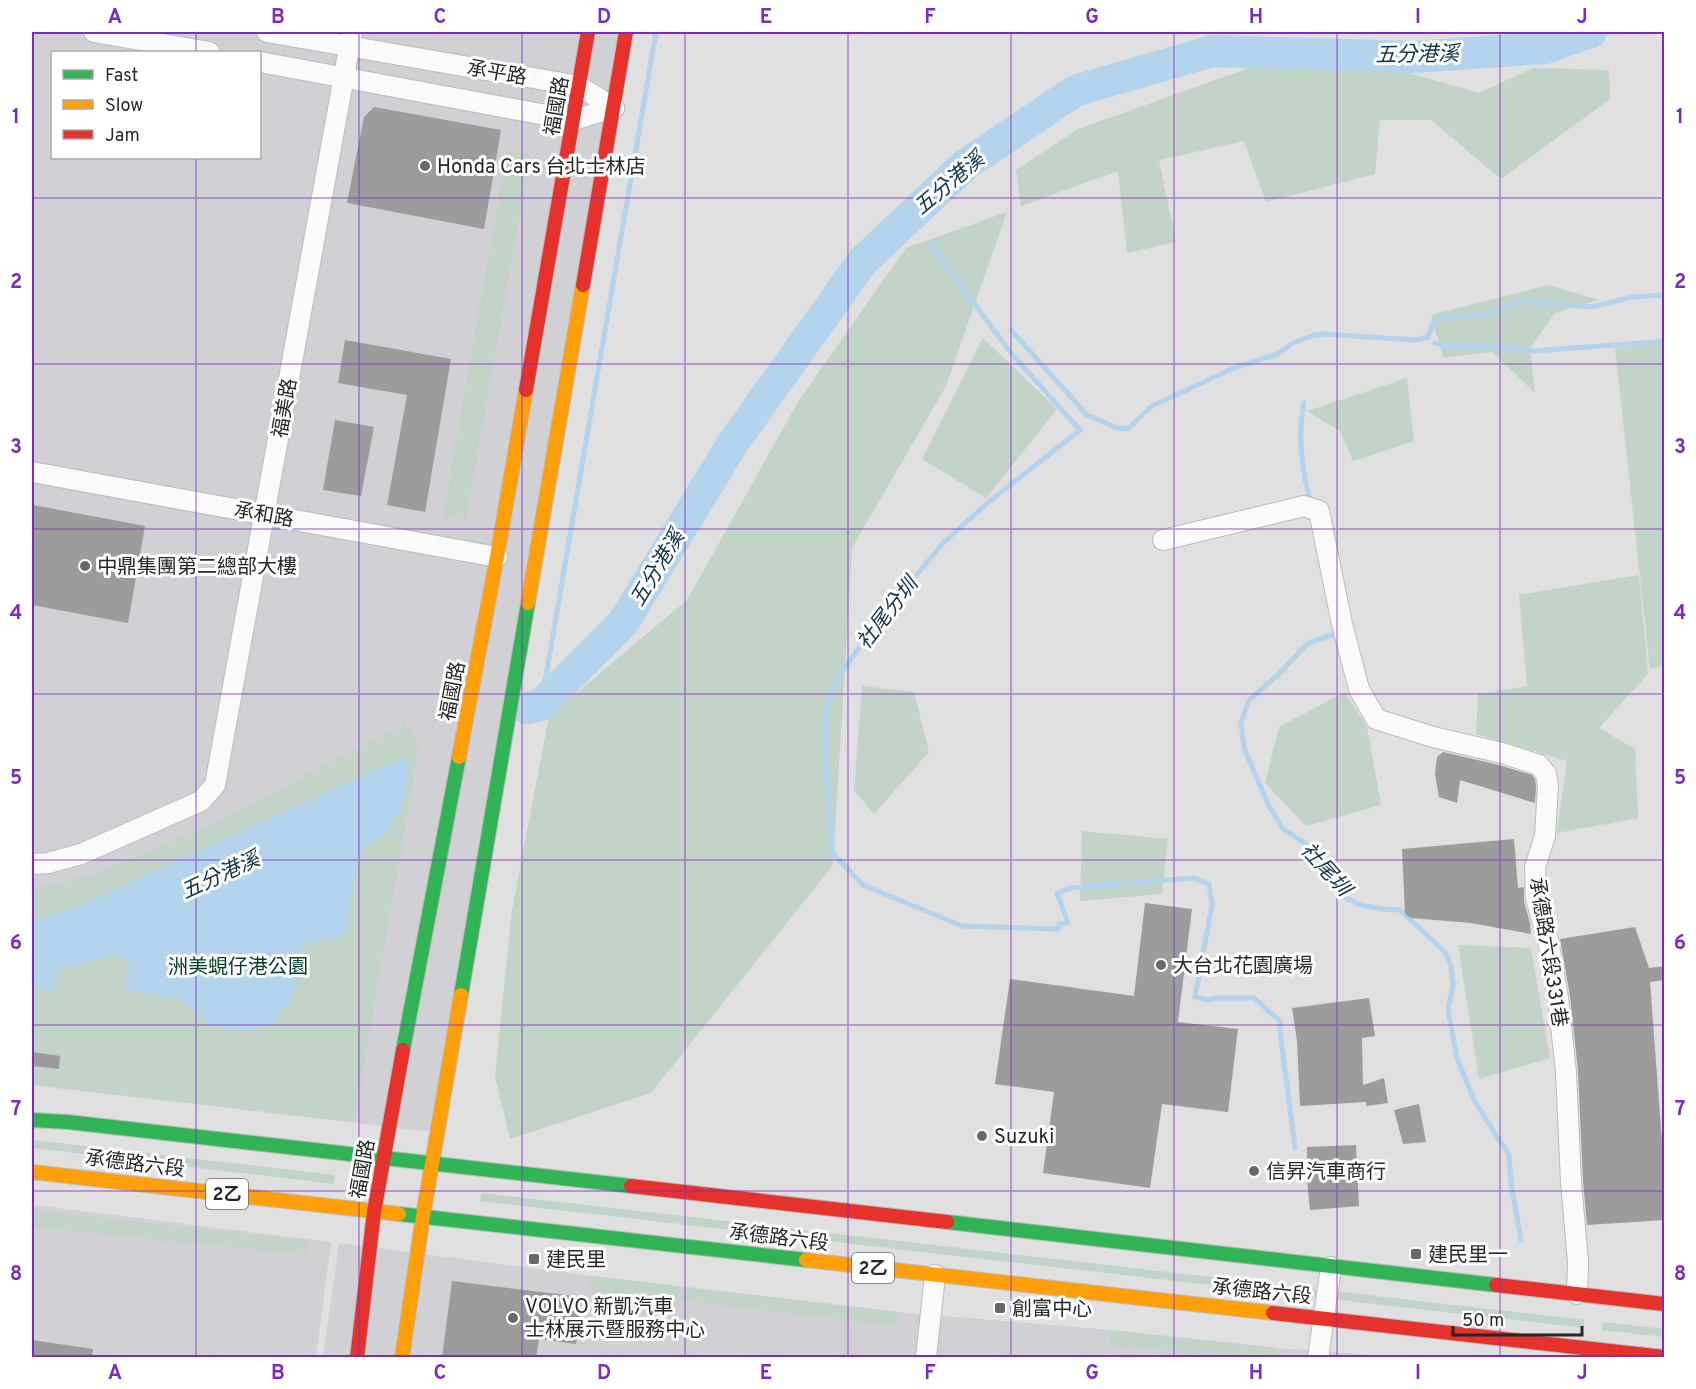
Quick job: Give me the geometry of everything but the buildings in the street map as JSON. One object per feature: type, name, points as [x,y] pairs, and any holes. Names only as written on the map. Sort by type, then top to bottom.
[{"type":"main road","name":"福國路","points":[[357,1358],[374,1212],[383,1158],[497,557],[588,32]]},
{"type":"main road","points":[[402,1358],[423,1216],[626,32]]},
{"type":"main road","name":"承德路六段","points":[[32,1120],[68,1122],[1665,1305]]},
{"type":"main road","name":"承德路六段","points":[[32,1172],[1665,1357]]},
{"type":"street","points":[[94,32],[203,51]]},
{"type":"street","name":"承平路","points":[[267,32],[350,39],[579,86],[614,108]]},
{"type":"street","name":"福美路","points":[[32,864],[48,863],[81,854],[201,801],[215,785],[350,39]]},
{"type":"street","name":"承平路","points":[[261,62],[573,120],[614,108]]},
{"type":"street","name":"承和路","points":[[32,472],[497,557]]},
{"type":"street","name":"承德路六段331巷","points":[[1162,540],[1305,506],[1320,511],[1341,624],[1359,689],[1376,719],[1432,737],[1502,753],[1539,765],[1546,774],[1548,786],[1545,836],[1535,867],[1536,899],[1548,940],[1565,1062],[1578,1263],[1577,1294]]},
{"type":"street","points":[[1318,1358],[1331,1267]]},
{"type":"street","points":[[926,1358],[935,1275]]},
{"type":"shaded area","points":[[32,32],[629,32],[442,1133],[32,1085]]},
{"type":"shaded area","points":[[32,1205],[331,1242],[316,1357],[32,1358]]},
{"type":"shaded area","points":[[339,1243],[898,1312],[1389,1357],[323,1358]]},
{"type":"green space","points":[[1377,64],[1479,93],[1533,68],[1609,70],[1610,99],[1501,179],[1431,120],[1380,120],[1375,174],[1266,202],[1244,141],[1159,160],[1176,242],[1127,253],[1118,171],[1021,206],[1016,170],[1078,129],[1252,67]]},
{"type":"green space","points":[[507,151],[530,155],[466,520],[443,516]]},
{"type":"green space","points":[[1007,212],[946,386],[852,548],[833,865],[651,1093],[510,1139],[495,1076],[512,910],[549,716],[687,600],[798,402],[906,248]]},
{"type":"green space","points":[[1549,285],[1598,300],[1555,313],[1530,348],[1535,393],[1493,352],[1443,358],[1431,315]]},
{"type":"green space","points":[[983,338],[1057,409],[986,498],[922,459]]},
{"type":"green space","points":[[1664,343],[1664,665],[1650,669],[1615,348]]},
{"type":"green space","points":[[1407,378],[1414,441],[1353,461],[1340,431],[1307,411]]},
{"type":"green space","points":[[1639,575],[1648,674],[1599,728],[1635,749],[1638,818],[1557,833],[1567,761],[1476,734],[1478,694],[1527,686],[1519,595]]},
{"type":"green space","points":[[862,686],[914,692],[929,752],[874,814],[854,790]]},
{"type":"green space","points":[[1345,692],[1367,727],[1381,805],[1306,826],[1265,783],[1279,727]]},
{"type":"green space","name":"洲美蜆仔港公園","points":[[405,725],[419,745],[354,1122],[32,1085],[32,887],[59,884],[85,877],[171,842]]},
{"type":"green space","points":[[1082,831],[1168,839],[1162,894],[1080,901]]},
{"type":"green space","points":[[1458,945],[1531,948],[1550,1058],[1479,1079]]},
{"type":"green space","points":[[32,1140],[335,1175],[334,1184],[32,1148]]},
{"type":"green space","points":[[481,1193],[1584,1320],[1584,1328],[480,1201]]},
{"type":"green space","points":[[32,1210],[308,1241],[307,1255],[32,1227]]},
{"type":"green space","points":[[592,1276],[898,1312],[896,1326],[591,1290]]},
{"type":"green space","points":[[1603,1322],[1664,1329],[1664,1337],[1602,1330]]},
{"type":"green space","points":[[1111,1330],[1277,1348],[1276,1357],[1220,1357],[1110,1345]]},
{"type":"water","points":[[400,759],[409,761],[404,798],[388,832],[363,851],[353,881],[347,934],[302,944],[300,971],[290,1000],[273,1024],[247,1032],[212,1026],[182,1001],[124,990],[130,965],[118,954],[58,970],[53,990],[41,991],[32,980],[32,922],[72,909]]},
{"type":"waterway","points":[[541,705],[656,32]]},
{"type":"waterway","name":"五分港溪","points":[[527,708],[541,705],[623,623],[733,443],[863,261],[965,165],[1075,91],[1212,51],[1413,57],[1546,48],[1591,32]]},
{"type":"waterway","name":"社尾分圳","points":[[930,244],[1011,353],[1080,430],[990,501],[944,542],[872,629],[836,681],[825,716],[825,757],[833,854],[863,885],[962,926],[1058,929],[1059,924],[1068,923],[1057,893],[1071,888],[1194,878],[1209,884],[1212,905],[1195,997],[1208,1000],[1254,998],[1280,1021],[1295,1148]]},
{"type":"waterway","points":[[1011,330],[1087,415],[1117,428],[1128,429],[1152,406],[1234,368],[1278,354],[1293,343],[1314,335],[1416,340],[1428,337],[1433,323],[1446,317],[1483,315],[1523,301],[1592,307],[1633,297],[1664,295]]},
{"type":"waterway","points":[[1435,343],[1454,347],[1499,346],[1533,351],[1664,341]]},
{"type":"waterway","name":"社尾圳","points":[[1304,403],[1301,428],[1302,454],[1311,504]]},
{"type":"waterway","name":"社尾圳","points":[[1336,630],[1336,634],[1305,646],[1280,673],[1249,700],[1241,723],[1244,748],[1269,806],[1283,829],[1317,854],[1344,897],[1361,905],[1400,910],[1444,951],[1451,965],[1453,985],[1448,1009],[1457,1058],[1474,1100],[1509,1155],[1511,1183],[1521,1240]]},
{"type":"traffic: fast","points":[[461,995],[528,603]]},
{"type":"traffic: fast","points":[[403,1050],[459,757]]},
{"type":"traffic: fast","points":[[32,1120],[68,1122],[631,1186]]},
{"type":"traffic: fast","points":[[399,1214],[806,1260]]},
{"type":"traffic: fast","points":[[947,1222],[1496,1285]]},
{"type":"traffic: slow","points":[[528,603],[583,285]]},
{"type":"traffic: slow","points":[[459,757],[526,390]]},
{"type":"traffic: slow","points":[[402,1358],[423,1216],[461,995]]},
{"type":"traffic: slow","points":[[32,1172],[399,1214]]},
{"type":"traffic: slow","points":[[806,1260],[1273,1313]]},
{"type":"traffic: jam","points":[[526,390],[588,32]]},
{"type":"traffic: jam","points":[[583,285],[626,32]]},
{"type":"traffic: jam","points":[[357,1358],[374,1212],[403,1050]]},
{"type":"traffic: jam","points":[[631,1186],[947,1222]]},
{"type":"traffic: jam","points":[[1496,1285],[1664,1304]]},
{"type":"traffic: jam","points":[[1273,1313],[1664,1357]]},
{"type":"place","name":"Honda Cars 台北士林店","points":[[425,166]]},
{"type":"place","name":"中鼎集團第二總部大樓","points":[[85,566]]},
{"type":"place","name":"大台北花園廣場","points":[[1161,965]]},
{"type":"place","name":"Suzuki","points":[[982,1136]]},
{"type":"place","name":"信昇汽車商行","points":[[1254,1171]]},
{"type":"place","name":"建民里一","points":[[1416,1254]]},
{"type":"place","name":"建民里","points":[[534,1259]]},
{"type":"place","name":"創富中心","points":[[1000,1308]]},
{"type":"place","name":"VOLVO 新凱汽車 士林展示暨服務中心","points":[[513,1318]]}]
